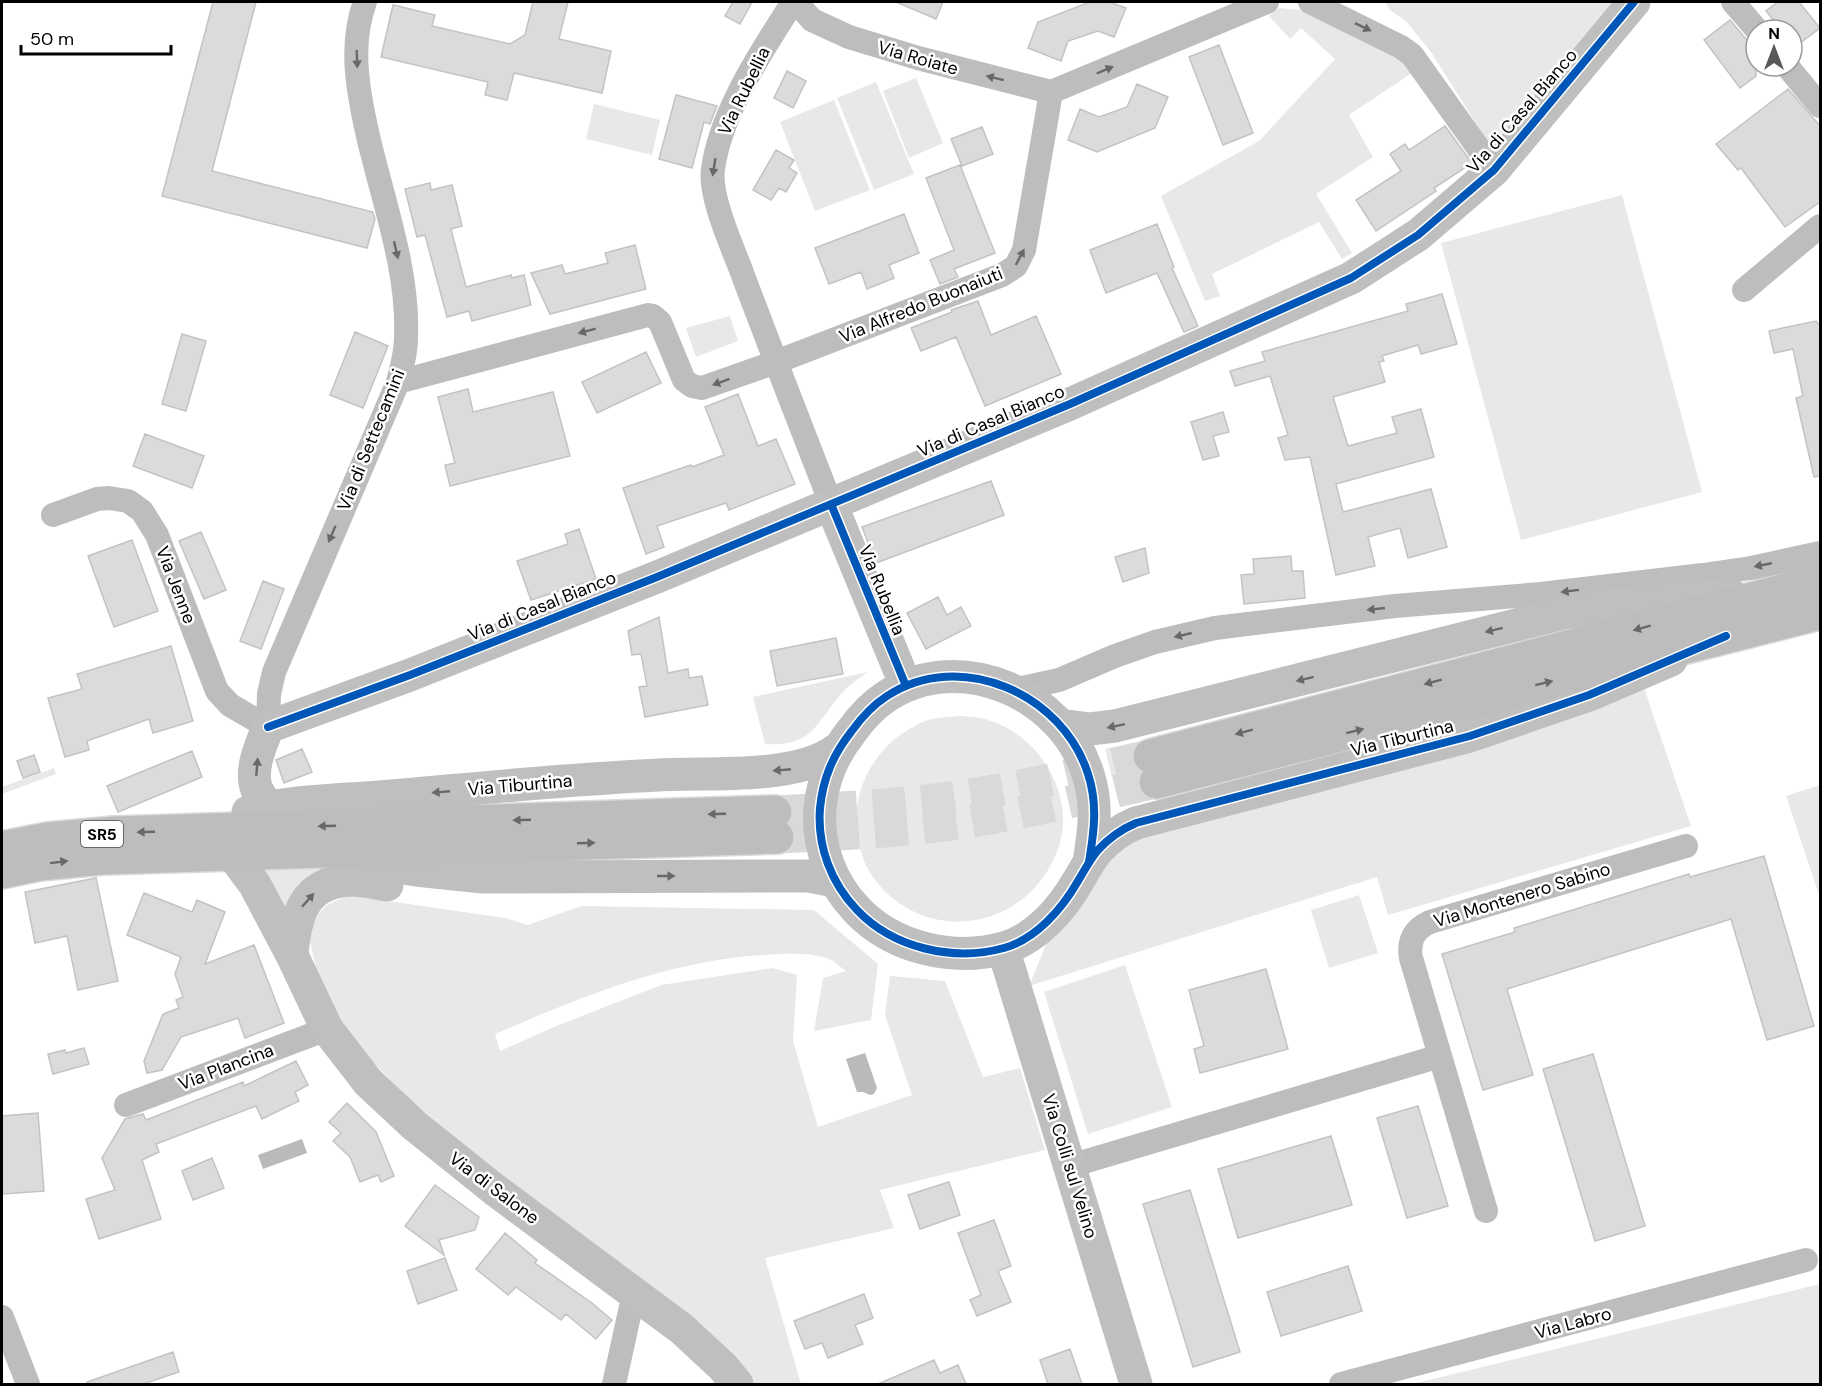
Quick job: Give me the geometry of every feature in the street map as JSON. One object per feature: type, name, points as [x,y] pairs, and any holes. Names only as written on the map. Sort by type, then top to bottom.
[{"type":"main road","name":"Via Tiburtina","points":[[1821,581],[1153,769],[1821,613]]},
{"type":"main road","name":"Via Tiburtina","points":[[2,848],[80,835],[204,829],[776,824],[317,851],[90,859],[40,864],[2,872]]},
{"type":"street","name":"Via di Settecamini","points":[[268,727],[268,694],[273,672],[398,382],[406,339],[404,297],[397,255],[362,107],[357,75],[357,34],[365,2]]},
{"type":"street","name":"Via Roiate","points":[[795,2],[816,23],[857,40],[927,61],[1051,92]]},
{"type":"street","name":"Via Rubellia","points":[[795,2],[758,59],[733,105],[713,167],[715,196],[748,289],[831,504],[906,686]]},
{"type":"street","points":[[1051,92],[1267,2]]},
{"type":"street","points":[[1310,2],[1401,47],[1412,55],[1494,170]]},
{"type":"street","name":"Via di Casal Bianco","points":[[268,727],[421,671],[657,577],[1070,404],[1325,291],[1376,263],[1411,240],[1494,170],[1634,2]]},
{"type":"street","points":[[1733,2],[1747,18]]},
{"type":"street","points":[[1797,78],[1821,106]]},
{"type":"street","name":"Via Alfredo Buonaiuti","points":[[398,382],[644,316],[653,316],[660,322],[682,376],[692,386],[708,387],[1002,275],[1016,266],[1024,250],[1051,92]]},
{"type":"street","points":[[1744,290],[1821,226]]},
{"type":"street","name":"Via Jenne","points":[[54,515],[97,499],[109,498],[128,501],[142,511],[157,535],[217,691],[230,705],[268,727]]},
{"type":"street","points":[[1012,690],[1059,680],[1155,642],[1215,628],[1395,606],[1541,594],[1703,575],[1751,568],[1821,553]]},
{"type":"street","points":[[1060,724],[1090,729],[1115,726],[1564,614],[1629,603],[1714,597],[1821,577]]},
{"type":"street","name":"Via Tiburtina","points":[[836,750],[826,774],[822,793],[821,839],[835,881],[847,900],[864,918],[902,942],[927,949],[967,953],[1003,948],[1026,937],[1052,918],[1072,891],[1089,862],[1108,840],[1136,823],[1481,733],[1608,687],[1726,636]]},
{"type":"street","name":"Via Tiburtina","points":[[204,829],[245,812],[268,807],[578,780],[784,770],[814,764],[836,750],[875,705],[887,696],[923,680],[954,677],[987,681],[1012,690],[1034,701],[1060,724],[1080,754],[1091,783],[1095,818],[1089,862]]},
{"type":"street","points":[[268,727],[255,771],[258,790],[268,807]]},
{"type":"street","name":"Via Montenero Sabino","points":[[1486,1211],[1410,951],[1412,937],[1422,926],[1686,846]]},
{"type":"street","name":"Via Tiburtina","points":[[317,851],[366,862],[468,876],[809,876],[835,881]]},
{"type":"street","name":"Via di Salone","points":[[232,854],[255,885],[327,1029],[368,1082],[414,1125],[495,1190],[682,1329],[723,1367],[737,1384]]},
{"type":"street","points":[[292,955],[294,928],[301,908],[315,892],[335,882],[359,880],[439,892],[508,897],[542,892],[586,876]]},
{"type":"street","name":"Via Colli sul Velino","points":[[1003,948],[1136,1384]]},
{"type":"street","name":"Via Plancina","points":[[126,1105],[327,1029]]},
{"type":"street","points":[[1070,1166],[1440,1056]]},
{"type":"street","name":"Via Labro","points":[[1341,1384],[1806,1260]]},
{"type":"street","points":[[614,1384],[634,1293]]},
{"type":"street","points":[[2,1317],[28,1384]]},
{"type":"shaded area","points":[[1385,2],[1614,2],[1497,142],[1487,141],[1431,52],[1406,21],[1391,11]]},
{"type":"shaded area","points":[[1279,8],[1301,10],[1386,48],[1415,71],[1349,115],[1373,157],[1316,194],[1352,253],[1342,259],[1319,222],[1212,274],[1220,296],[1205,301],[1161,196],[1259,141],[1335,59],[1301,28],[1290,39],[1269,16]]},
{"type":"shaded area","points":[[916,78],[943,143],[909,158],[883,91]]},
{"type":"shaded area","points":[[876,82],[914,174],[874,190],[837,98]]},
{"type":"shaded area","points":[[834,100],[870,190],[815,211],[780,122]]},
{"type":"shaded area","points":[[594,104],[660,120],[652,155],[586,139]]},
{"type":"shaded area","points":[[1622,195],[1702,492],[1521,540],[1441,243]]},
{"type":"shaded area","points":[[730,316],[738,341],[696,357],[686,328]]},
{"type":"shaded area","points":[[868,672],[845,690],[818,724],[803,737],[793,742],[765,744],[753,697]]},
{"type":"shaded area","points":[[1644,688],[1691,826],[1388,915],[1377,877],[1029,986],[1048,940],[1092,890],[1103,867],[1119,846],[1150,828]]},
{"type":"shaded area","points":[[961,716],[985,719],[1007,728],[1024,739],[1038,754],[1050,771],[1058,789],[1063,829],[1058,849],[1049,869],[1020,901],[1002,912],[983,919],[962,922],[941,920],[919,914],[901,905],[885,892],[872,876],[863,858],[857,837],[856,816],[859,796],[866,777],[876,759],[890,744],[906,731],[925,721]]},
{"type":"shaded area","points":[[1132,743],[1146,795],[1118,802],[1105,749]]},
{"type":"shaded area","points":[[54,768],[56,774],[2,794],[2,787]]},
{"type":"shaded area","points":[[1820,785],[1820,898],[1786,796]]},
{"type":"shaded area","points":[[255,865],[343,869],[282,920]]},
{"type":"shaded area","points":[[1359,895],[1378,953],[1329,968],[1311,910]]},
{"type":"shaded area","points":[[345,896],[505,918],[528,925],[581,906],[814,910],[878,964],[871,1020],[814,1031],[823,978],[846,971],[829,959],[819,956],[762,955],[693,965],[592,994],[495,1034],[500,1051],[661,985],[772,968],[797,975],[793,1041],[818,1127],[912,1095],[885,1015],[890,976],[945,981],[983,1077],[1020,1068],[1045,1150],[880,1190],[894,1228],[765,1258],[801,1384],[752,1384],[407,1097],[370,1059],[338,1020],[320,983],[308,934],[319,913],[326,906]]},
{"type":"shaded area","points":[[1125,965],[1172,1107],[1088,1134],[1044,992]]},
{"type":"shaded area","points":[[865,1053],[877,1088],[874,1094],[870,1095],[857,1092],[846,1059]]},
{"type":"shaded area","points":[[302,1139],[307,1153],[263,1169],[258,1155]]},
{"type":"shaded area","points":[[1820,1284],[1820,1384],[1413,1384]]},
{"type":"building","points":[[213,2],[256,2],[212,171],[373,212],[375,219],[367,248],[162,196]]},
{"type":"building","points":[[533,2],[568,2],[559,39],[611,51],[602,93],[514,73],[507,100],[485,95],[488,82],[381,57],[393,5],[435,15],[432,26],[510,44],[525,35]]},
{"type":"building","points":[[733,2],[752,2],[740,24],[725,16]]},
{"type":"building","points":[[896,2],[943,2],[936,19]]},
{"type":"building","points":[[1090,2],[1109,2],[1126,8],[1114,37],[1098,31],[1068,41],[1061,61],[1028,48],[1038,22]]},
{"type":"building","points":[[1778,2],[1799,2],[1820,28],[1804,40],[1804,18],[1772,18],[1766,11]]},
{"type":"building","points":[[1730,20],[1744,37],[1744,78],[1753,78],[1740,88],[1704,40]]},
{"type":"building","points":[[1219,45],[1253,133],[1223,145],[1189,57]]},
{"type":"building","points":[[787,71],[806,81],[793,108],[774,98]]},
{"type":"building","points":[[1137,84],[1168,97],[1155,128],[1097,152],[1068,140],[1080,109],[1099,117],[1127,107]]},
{"type":"building","points":[[1788,89],[1821,127],[1821,201],[1785,227],[1741,168],[1738,170],[1716,144]]},
{"type":"building","points":[[676,95],[717,106],[710,124],[704,122],[692,168],[659,159]]},
{"type":"building","points":[[1445,126],[1472,163],[1434,188],[1436,191],[1376,231],[1356,200],[1401,171],[1390,154],[1405,144],[1409,150]]},
{"type":"building","points":[[982,127],[993,154],[962,166],[951,139]]},
{"type":"building","points":[[776,150],[794,160],[789,168],[797,173],[786,192],[779,188],[771,200],[753,190]]},
{"type":"building","points":[[960,165],[995,253],[954,269],[958,277],[940,284],[930,260],[954,250],[926,178]]},
{"type":"building","points":[[430,183],[431,190],[452,185],[462,226],[451,229],[466,287],[511,275],[512,278],[524,275],[531,305],[472,321],[469,311],[447,317],[425,235],[417,237],[405,189]]},
{"type":"building","points":[[904,214],[919,253],[889,265],[894,278],[867,289],[861,272],[829,284],[815,248]]},
{"type":"building","points":[[1157,224],[1174,267],[1172,268],[1198,326],[1184,332],[1157,273],[1106,293],[1090,250]]},
{"type":"building","points":[[635,245],[646,289],[550,314],[531,273],[562,265],[565,274],[608,263],[605,253]]},
{"type":"building","points":[[1442,294],[1457,344],[1421,354],[1418,345],[1382,356],[1384,361],[1379,362],[1385,382],[1333,397],[1348,446],[1397,433],[1392,417],[1421,409],[1434,457],[1336,484],[1343,512],[1431,489],[1447,547],[1408,558],[1400,528],[1368,537],[1375,566],[1336,575],[1310,457],[1285,460],[1278,438],[1288,435],[1270,376],[1235,386],[1230,371],[1265,361],[1262,352],[1408,311],[1406,304]]},
{"type":"building","points":[[978,301],[991,335],[1036,316],[1061,374],[985,406],[956,337],[921,351],[911,328]]},
{"type":"building","points":[[1816,321],[1821,327],[1821,476],[1814,477],[1796,398],[1803,396],[1793,349],[1774,353],[1769,331]]},
{"type":"building","points":[[355,332],[388,346],[363,408],[330,395]]},
{"type":"building","points":[[182,334],[206,341],[186,411],[162,404]]},
{"type":"building","points":[[646,352],[661,383],[597,413],[582,382]]},
{"type":"building","points":[[468,389],[473,412],[553,392],[570,456],[450,486],[445,465],[455,463],[438,397]]},
{"type":"building","points":[[738,394],[758,446],[776,439],[795,484],[729,510],[726,503],[657,526],[664,547],[646,554],[623,488],[724,455],[705,407]]},
{"type":"building","points":[[1223,412],[1229,432],[1213,436],[1219,456],[1203,460],[1191,422]]},
{"type":"building","points":[[145,434],[204,456],[192,488],[133,466]]},
{"type":"building","points":[[991,481],[1004,515],[876,563],[862,527]]},
{"type":"building","points":[[579,529],[596,579],[531,600],[517,561],[568,544],[565,534]]},
{"type":"building","points":[[201,532],[226,590],[204,599],[179,541]]},
{"type":"building","points":[[132,540],[158,611],[114,627],[88,556]]},
{"type":"building","points":[[1145,548],[1149,573],[1123,582],[1115,557]]},
{"type":"building","points":[[1291,556],[1292,571],[1303,571],[1305,598],[1244,604],[1241,575],[1254,574],[1253,559]]},
{"type":"building","points":[[263,581],[284,589],[261,649],[240,641]]},
{"type":"building","points":[[938,597],[947,615],[961,607],[971,626],[926,649],[907,613]]},
{"type":"building","points":[[659,617],[668,673],[688,669],[689,678],[702,676],[708,705],[645,717],[639,687],[647,686],[641,654],[632,655],[628,631]]},
{"type":"building","points":[[836,638],[843,674],[777,686],[770,651]]},
{"type":"building","points":[[171,646],[193,721],[153,733],[149,719],[87,741],[89,750],[65,757],[48,698],[82,689],[77,674]]},
{"type":"building","points":[[302,749],[312,772],[284,783],[276,760]]},
{"type":"building","points":[[192,751],[202,777],[118,812],[107,786]]},
{"type":"building","points":[[34,755],[40,772],[23,778],[17,761]]},
{"type":"building","points":[[1764,856],[1814,1026],[1767,1040],[1731,919],[1507,989],[1533,1075],[1483,1090],[1442,954],[1515,932],[1514,928],[1689,874],[1690,877]]},
{"type":"building","points":[[96,878],[118,981],[78,990],[67,936],[35,943],[25,892]]},
{"type":"building","points":[[144,893],[192,912],[197,900],[225,912],[205,964],[254,945],[284,1023],[245,1038],[238,1018],[181,1037],[162,1070],[147,1073],[144,1061],[163,1014],[179,1008],[176,1000],[183,997],[175,974],[181,957],[127,935]]},
{"type":"building","points":[[1266,969],[1288,1049],[1200,1073],[1194,1049],[1204,1046],[1189,990]]},
{"type":"building","points":[[84,1048],[89,1064],[53,1074],[48,1054],[65,1050],[66,1053]]},
{"type":"building","points":[[1593,1054],[1645,1226],[1595,1241],[1543,1069]]},
{"type":"building","points":[[296,1061],[308,1085],[295,1092],[299,1101],[262,1119],[256,1106],[156,1144],[159,1152],[142,1160],[161,1219],[99,1239],[86,1199],[115,1190],[102,1158],[125,1119],[143,1114],[146,1120],[243,1082],[244,1086]]},
{"type":"building","points":[[347,1103],[376,1132],[394,1176],[381,1182],[378,1175],[360,1182],[350,1157],[333,1141],[341,1133],[329,1122]]},
{"type":"building","points":[[1418,1106],[1448,1206],[1407,1218],[1377,1118]]},
{"type":"building","points":[[38,1113],[44,1191],[2,1194],[2,1116]]},
{"type":"building","points":[[1331,1136],[1352,1205],[1238,1238],[1218,1169]]},
{"type":"building","points":[[212,1158],[224,1188],[193,1200],[182,1171]]},
{"type":"building","points":[[949,1182],[960,1215],[920,1229],[908,1195]]},
{"type":"building","points":[[435,1185],[479,1217],[475,1230],[439,1240],[444,1255],[405,1226]]},
{"type":"building","points":[[1190,1190],[1240,1352],[1193,1367],[1143,1204]]},
{"type":"building","points":[[994,1220],[1011,1266],[998,1271],[1011,1302],[977,1316],[970,1300],[981,1295],[958,1233]]},
{"type":"building","points":[[505,1233],[537,1260],[535,1263],[612,1320],[596,1339],[566,1314],[561,1320],[516,1287],[508,1295],[476,1269]]},
{"type":"building","points":[[445,1258],[457,1290],[418,1304],[407,1271]]},
{"type":"building","points":[[1348,1266],[1362,1311],[1281,1336],[1267,1292]]},
{"type":"building","points":[[864,1294],[873,1318],[855,1325],[863,1344],[828,1358],[822,1343],[805,1349],[794,1321]]},
{"type":"building","points":[[1070,1349],[1082,1384],[1048,1384],[1040,1360]]},
{"type":"building","points":[[173,1352],[179,1372],[143,1384],[87,1384],[87,1382]]},
{"type":"building","points":[[934,1360],[940,1373],[958,1365],[966,1384],[878,1384]]},
{"type":"tunnel","points":[[775,812],[885,805],[994,791],[1150,756]]},
{"type":"tunnel","points":[[777,837],[891,831],[959,823],[1034,810],[1156,782]]},
{"type":"cycle path","points":[[268,727],[410,675],[657,577],[1070,404],[1351,278],[1418,235],[1494,170],[1634,2]]},
{"type":"cycle path","points":[[831,504],[906,686]]},
{"type":"cycle path","points":[[1089,862],[1094,829],[1093,796],[1088,774],[1075,746],[1056,721],[1033,702],[1006,687],[976,678],[946,677],[916,682],[887,696],[872,708],[855,727],[839,749],[826,777],[820,808],[824,850],[833,876],[857,910],[888,934],[906,942],[945,952],[985,952],[1016,944],[1047,922],[1072,892],[1098,850],[1116,834],[1136,823],[1470,736],[1589,695],[1726,636]]}]
